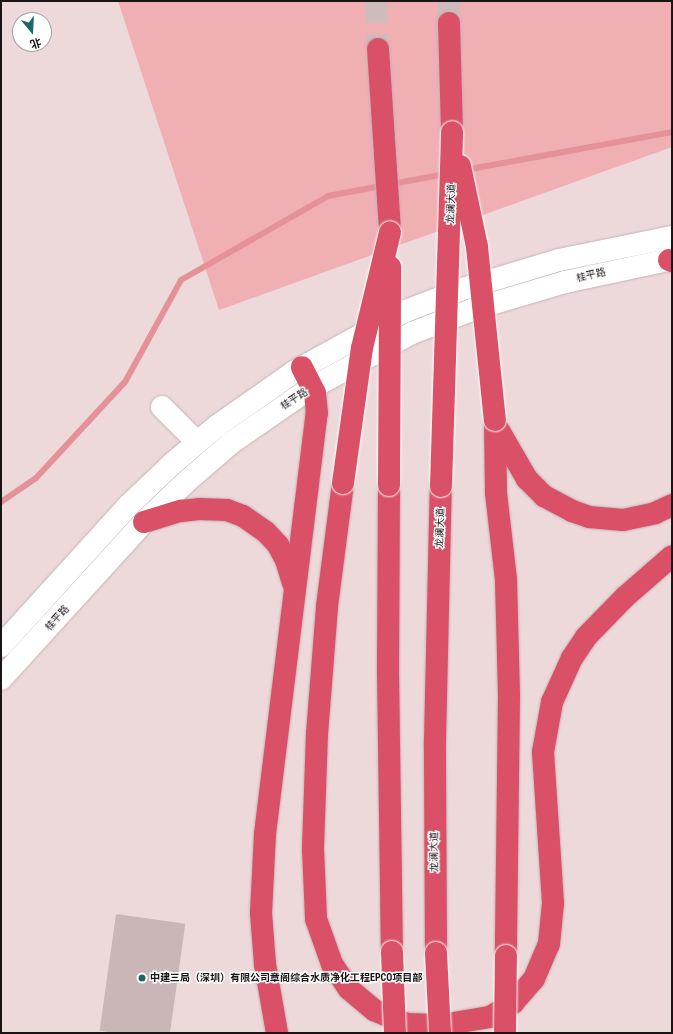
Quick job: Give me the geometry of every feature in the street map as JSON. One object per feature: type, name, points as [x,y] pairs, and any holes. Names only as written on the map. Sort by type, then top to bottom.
[{"type":"highway","name":"龙澜大道","points":[[440,1033],[436,953],[435,741],[452,132],[449,23]]},
{"type":"highway","points":[[378,49],[390,232],[388,678],[392,952],[395,1033]]},
{"type":"highway","points":[[452,132],[476,247],[495,420],[496,493],[506,580],[509,696],[505,1033]]},
{"type":"highway","points":[[390,232],[362,348],[327,607],[317,741],[314,850],[316,919],[332,964],[349,989],[374,1010],[407,1024],[448,1025],[490,1017],[513,1003],[534,979],[549,944],[553,903],[543,765],[546,728],[552,702],[572,658],[586,637],[620,602],[672,556]]},
{"type":"highway","points":[[277,1033],[268,986],[260,913],[262,871],[317,413],[312,387],[302,367]]},
{"type":"highway","points":[[495,420],[505,445],[522,473],[534,488],[556,504],[589,517],[623,520],[655,513],[672,505]]},
{"type":"highway","points":[[144,522],[181,511],[199,509],[222,509],[243,516],[266,532],[282,552],[295,593]]},
{"type":"street","points":[[1,646],[128,506],[197,442],[269,388],[302,367],[403,312],[466,288],[559,260],[672,237]]},
{"type":"street","name":"桂平路","points":[[1,679],[144,522],[231,443],[312,387],[412,333],[474,309],[558,283],[671,260]]},
{"type":"street","points":[[162,406],[197,442]]},
{"type":"shaded area","points":[[118,1],[672,1],[672,147],[219,310]]},
{"type":"building","name":"中建三局（深圳）有限公司章阁综合水质净化工程EPCO项目部","points":[[116,914],[185,924],[170,1033],[115,1033],[100,1031]]},
{"type":"waterway","points":[[465,170],[672,132]]},
{"type":"waterway","points":[[1,502],[36,478],[125,382],[181,280],[328,196],[446,174]]},
{"type":"tunnel","points":[[376,1],[378,49]]},
{"type":"tunnel","points":[[449,1],[449,23]]},
{"type":"place","name":"中建三局（深圳）有限公司章阁综合水质净化工程EPCO项目部","points":[[142,978]]}]
